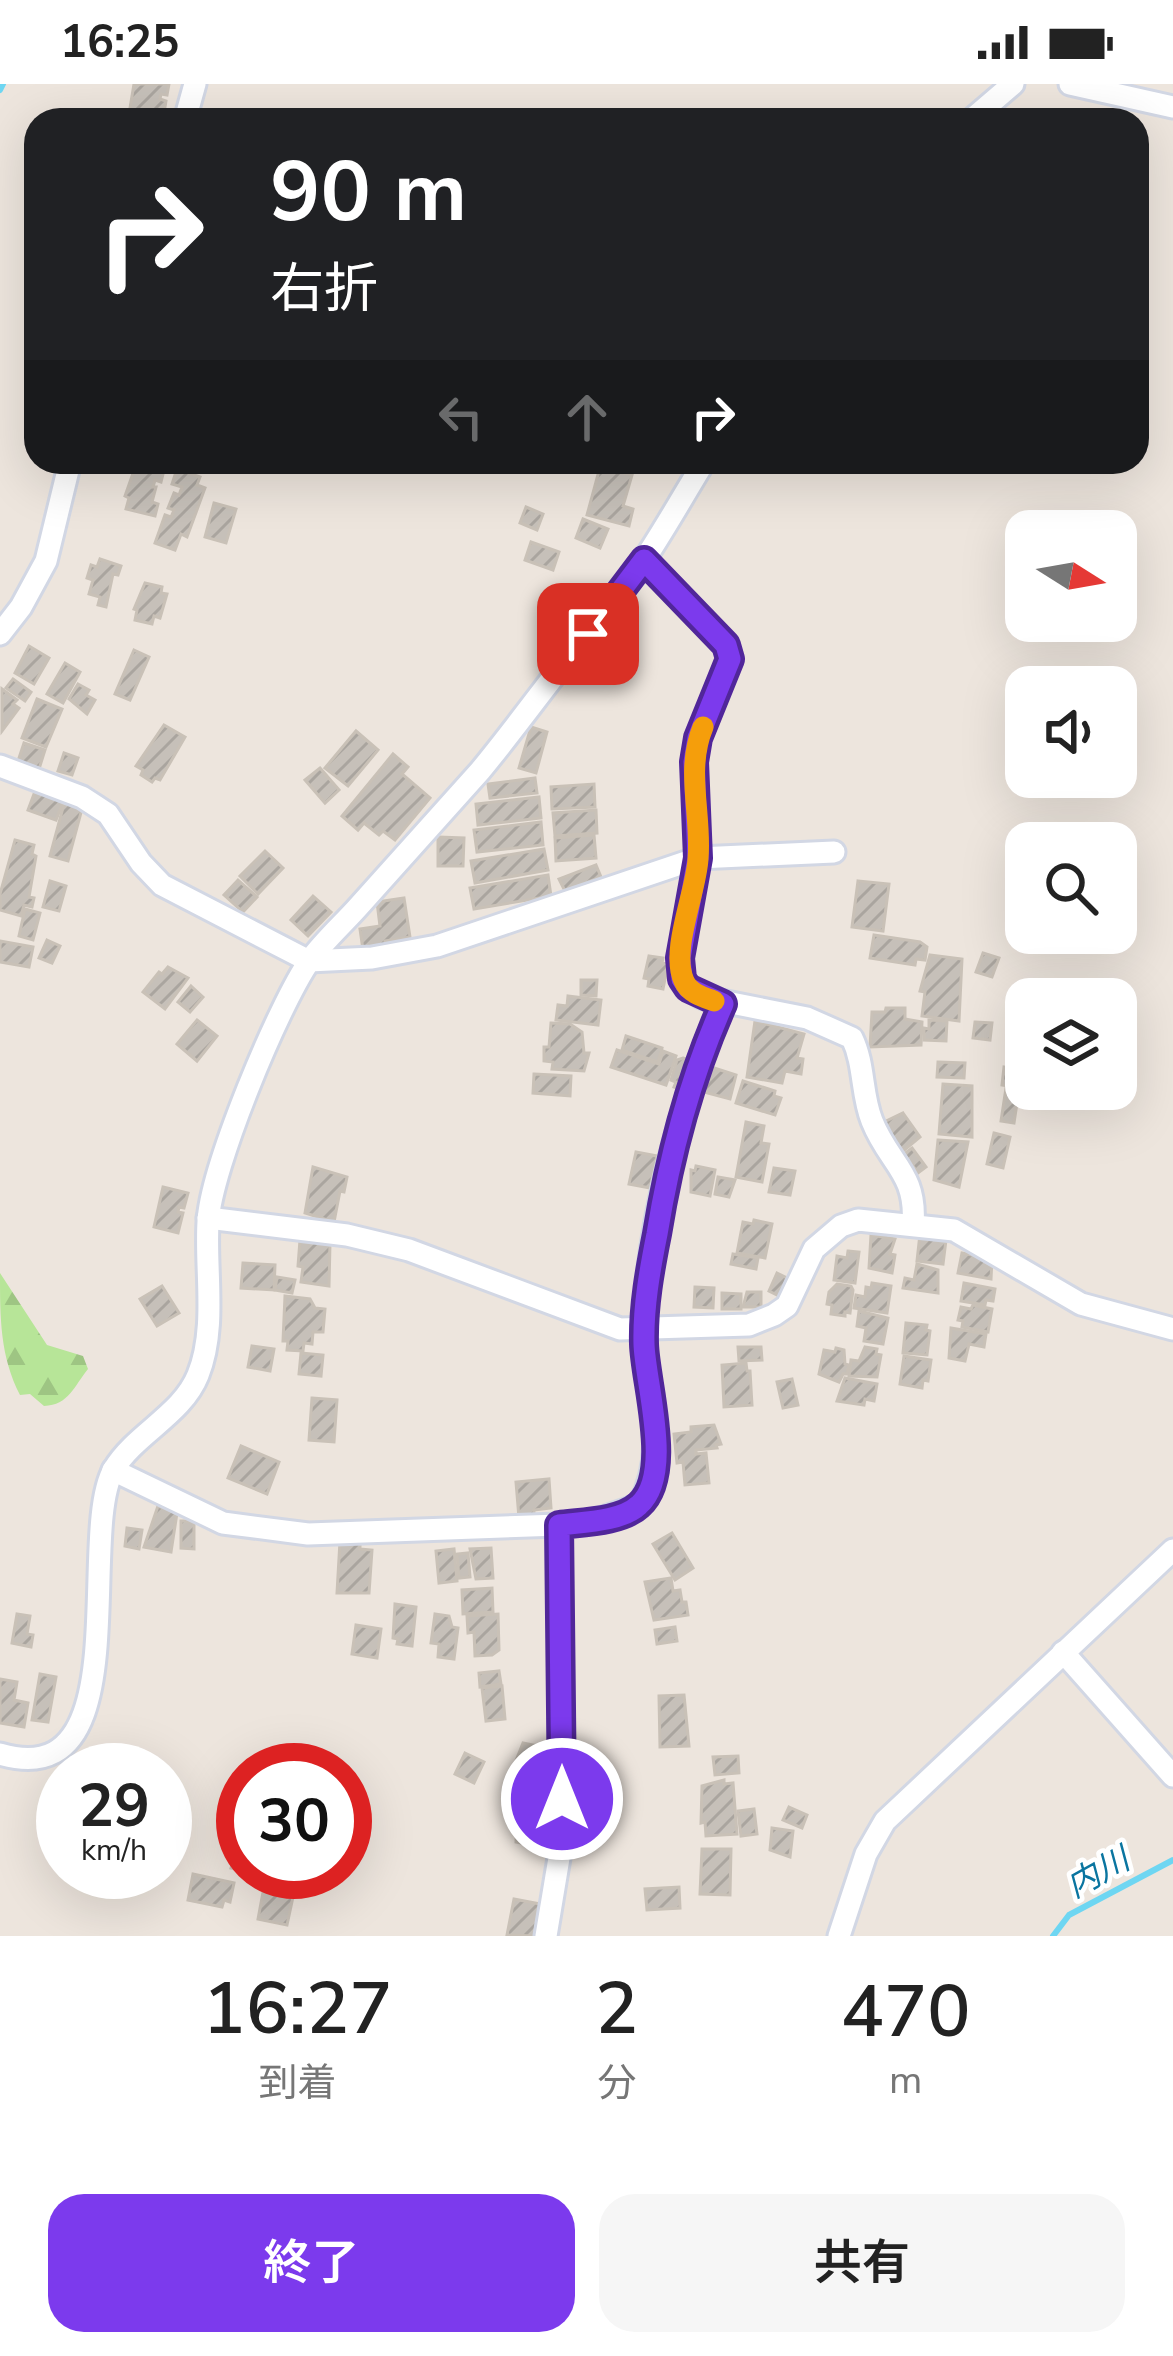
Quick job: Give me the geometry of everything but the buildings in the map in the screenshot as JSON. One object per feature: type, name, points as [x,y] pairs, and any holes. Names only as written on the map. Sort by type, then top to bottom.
[{"type":"street","points":[[985,108],[1012,84]]},
{"type":"street","points":[[1070,84],[1173,107]]},
{"type":"street","points":[[0,634],[46,561],[65,474]]},
{"type":"street","points":[[0,1754],[32,1760],[48,1757],[64,1746],[81,1719],[98,1641],[99,1526],[113,1470],[182,1402],[197,1379],[208,1315],[208,1218],[237,1121],[309,962],[482,768],[644,560],[697,474]]},
{"type":"street","points":[[644,560],[726,645],[730,659],[698,738],[694,762],[698,858],[680,958],[682,979],[701,997],[807,1018],[852,1038],[863,1068],[869,1115],[913,1188],[913,1224]]},
{"type":"street","points":[[0,766],[82,797],[108,814],[162,885],[309,962],[372,958],[437,946],[698,858],[834,853]]},
{"type":"street","points":[[113,1470],[223,1523],[308,1534],[559,1525],[623,1513],[640,1505],[656,1458],[644,1330],[671,1152],[705,1044],[723,1004]]},
{"type":"street","points":[[208,1218],[347,1235],[409,1250],[620,1329],[644,1330],[749,1325],[774,1316],[788,1306],[814,1249],[841,1226],[859,1220],[913,1224],[954,1230],[1082,1304],[1173,1329]]},
{"type":"street","points":[[545,1936],[561,1846],[559,1525]]},
{"type":"street","points":[[838,1936],[866,1854],[885,1820],[1173,1550]]},
{"type":"street","points":[[1063,1652],[1173,1776]]},
{"type":"green space","points":[[0,1273],[47,1345],[83,1356],[88,1369],[59,1402],[44,1406],[30,1394],[20,1395],[13,1380],[1,1321]]},
{"type":"waterway","points":[[0,90],[3,84]]},
{"type":"waterway","name":"内川","points":[[1053,1936],[1069,1915],[1173,1860]]},
{"type":"slow traffic","points":[[703,727],[694,762],[698,858],[680,958],[688,988],[714,1001]]},
{"type":"route","points":[[562,1799],[559,1525],[623,1513],[640,1505],[648,1489],[656,1458],[644,1351],[652,1261],[671,1152],[705,1044],[723,1004],[688,988],[680,958],[698,858],[694,762],[698,738],[730,659],[726,645],[644,560],[588,634]]}]
